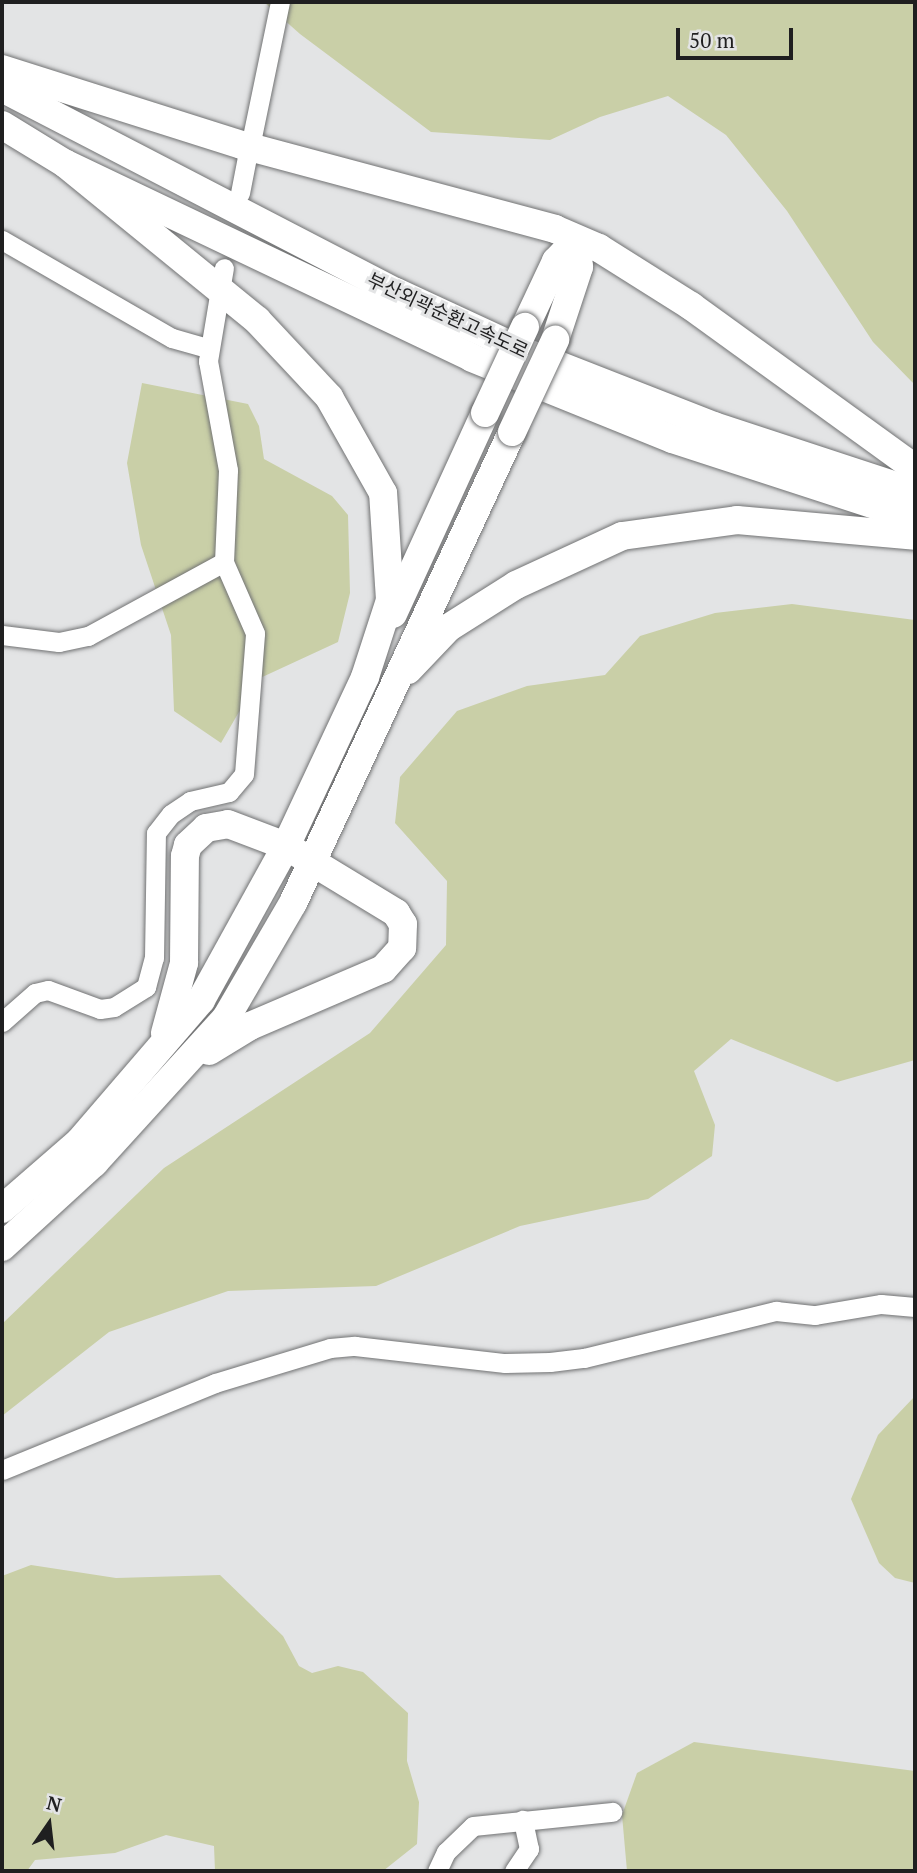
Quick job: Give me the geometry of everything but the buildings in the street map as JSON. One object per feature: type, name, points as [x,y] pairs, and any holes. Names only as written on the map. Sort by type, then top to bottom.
[{"type":"highway","points":[[2,69],[242,145],[555,229],[599,248],[691,306],[915,468]]},
{"type":"highway","name":"부산외곽순환고속도로","points":[[2,88],[396,292],[525,352],[714,426],[915,492]]},
{"type":"highway","name":"부산외곽순환고속도로","points":[[2,125],[66,164],[472,358],[672,439],[915,518]]},
{"type":"highway","points":[[66,164],[257,320],[329,397],[383,493],[390,600],[365,677]]},
{"type":"highway","points":[[2,1209],[79,1142],[201,1000],[286,846],[556,261],[576,240]]},
{"type":"highway","points":[[2,1247],[94,1163],[226,1018],[313,859],[555,340],[579,267],[576,240]]},
{"type":"highway","points":[[391,687],[448,628],[516,585],[622,536],[737,520],[915,536]]},
{"type":"highway","points":[[159,1048],[184,964],[188,845],[215,823],[244,828],[313,859],[396,913],[405,935],[395,960],[250,1026],[180,1069]]},
{"type":"street","points":[[252,137],[280,2]]},
{"type":"street","points":[[240,193],[247,158]]},
{"type":"street","points":[[2,240],[172,338],[208,348]]},
{"type":"street","points":[[2,1022],[35,993],[48,990],[100,1009],[114,1007],[146,987],[154,958],[156,833],[171,814],[190,802],[229,792],[244,774],[255,633],[225,562],[228,470],[208,348],[218,301]]},
{"type":"street","points":[[2,635],[59,642],[88,636],[225,562]]},
{"type":"street","points":[[2,1470],[215,1383],[330,1348],[355,1346],[505,1363],[550,1362],[597,1355],[776,1311],[815,1315],[881,1304],[915,1307]]},
{"type":"street","points":[[438,1871],[446,1852],[473,1826],[612,1812]]},
{"type":"street","points":[[514,1871],[529,1849],[523,1821]]},
{"type":"green space","points":[[264,2],[915,2],[915,385],[873,342],[787,211],[726,135],[668,96],[600,117],[550,140],[431,132],[300,34]]},
{"type":"green space","points":[[142,383],[248,404],[259,426],[264,459],[332,496],[348,515],[350,593],[338,642],[258,679],[221,743],[174,711],[171,635],[141,545],[127,463]]},
{"type":"green space","points":[[792,604],[915,620],[915,1060],[837,1082],[731,1039],[694,1071],[715,1125],[712,1156],[648,1199],[520,1226],[376,1286],[228,1291],[109,1332],[2,1416],[2,1324],[164,1168],[370,1033],[446,945],[447,881],[395,823],[400,777],[457,711],[527,686],[605,675],[640,636],[715,613]]},
{"type":"green space","points":[[915,1396],[915,1583],[895,1578],[879,1563],[851,1499],[878,1435]]},
{"type":"green space","points":[[31,1565],[116,1578],[220,1575],[283,1636],[299,1666],[312,1673],[338,1666],[363,1672],[408,1713],[407,1761],[419,1802],[417,1844],[383,1871],[215,1871],[214,1846],[166,1835],[115,1853],[35,1860],[27,1871],[2,1871],[2,1576]]},
{"type":"green space","points":[[694,1742],[915,1771],[915,1871],[627,1871],[622,1815],[637,1773]]}]
